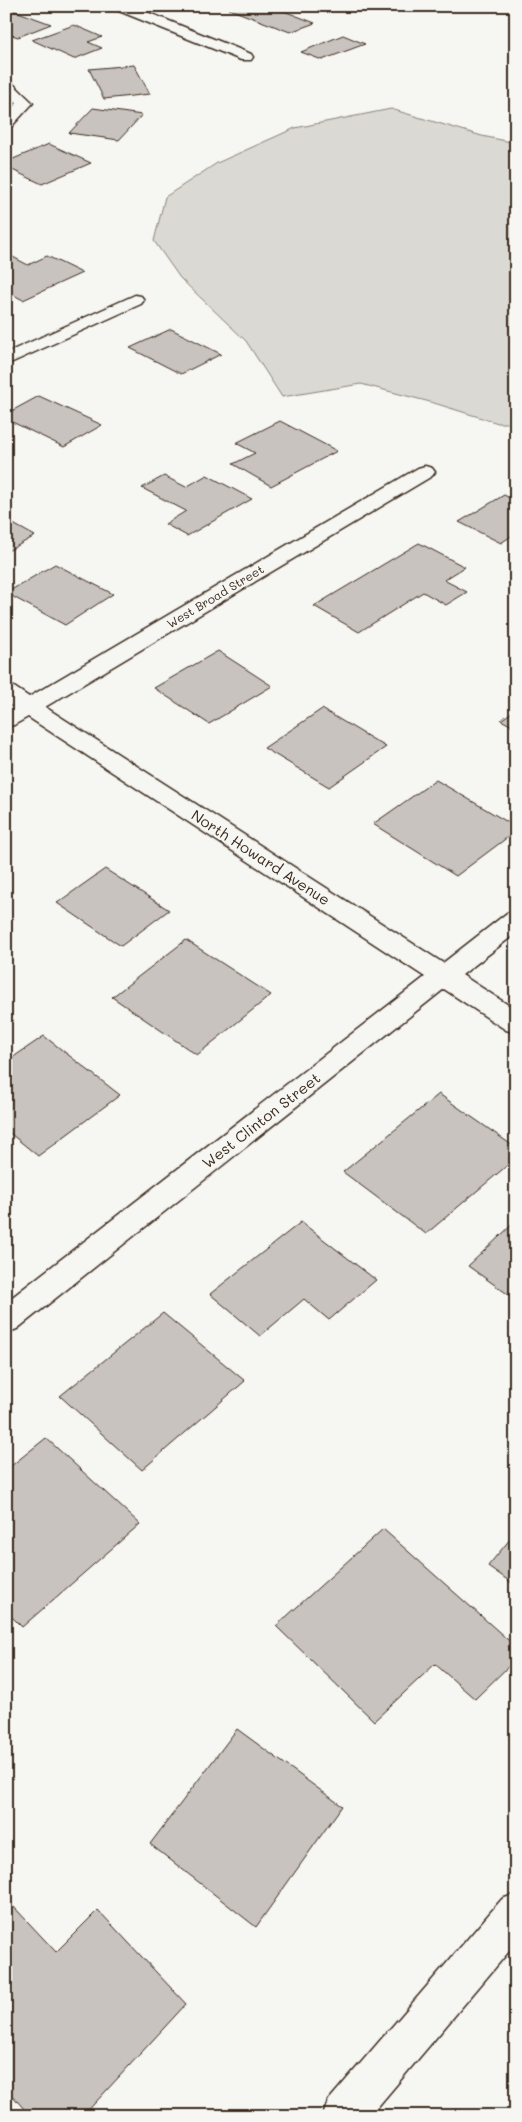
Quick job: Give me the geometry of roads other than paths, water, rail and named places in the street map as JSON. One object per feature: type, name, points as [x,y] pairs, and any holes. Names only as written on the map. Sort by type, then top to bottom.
[{"type":"street","points":[[119,6],[246,57]]},
{"type":"street","points":[[6,85],[24,103],[6,124]]},
{"type":"street","points":[[6,360],[135,300]]},
{"type":"street","name":"West Broad Street","points":[[6,720],[425,472]]},
{"type":"street","name":"North Howard Avenue","points":[[6,692],[516,1023]]},
{"type":"street","name":"West Clinton Street","points":[[6,1320],[516,919]]},
{"type":"street","points":[[343,2116],[516,1913]]}]
